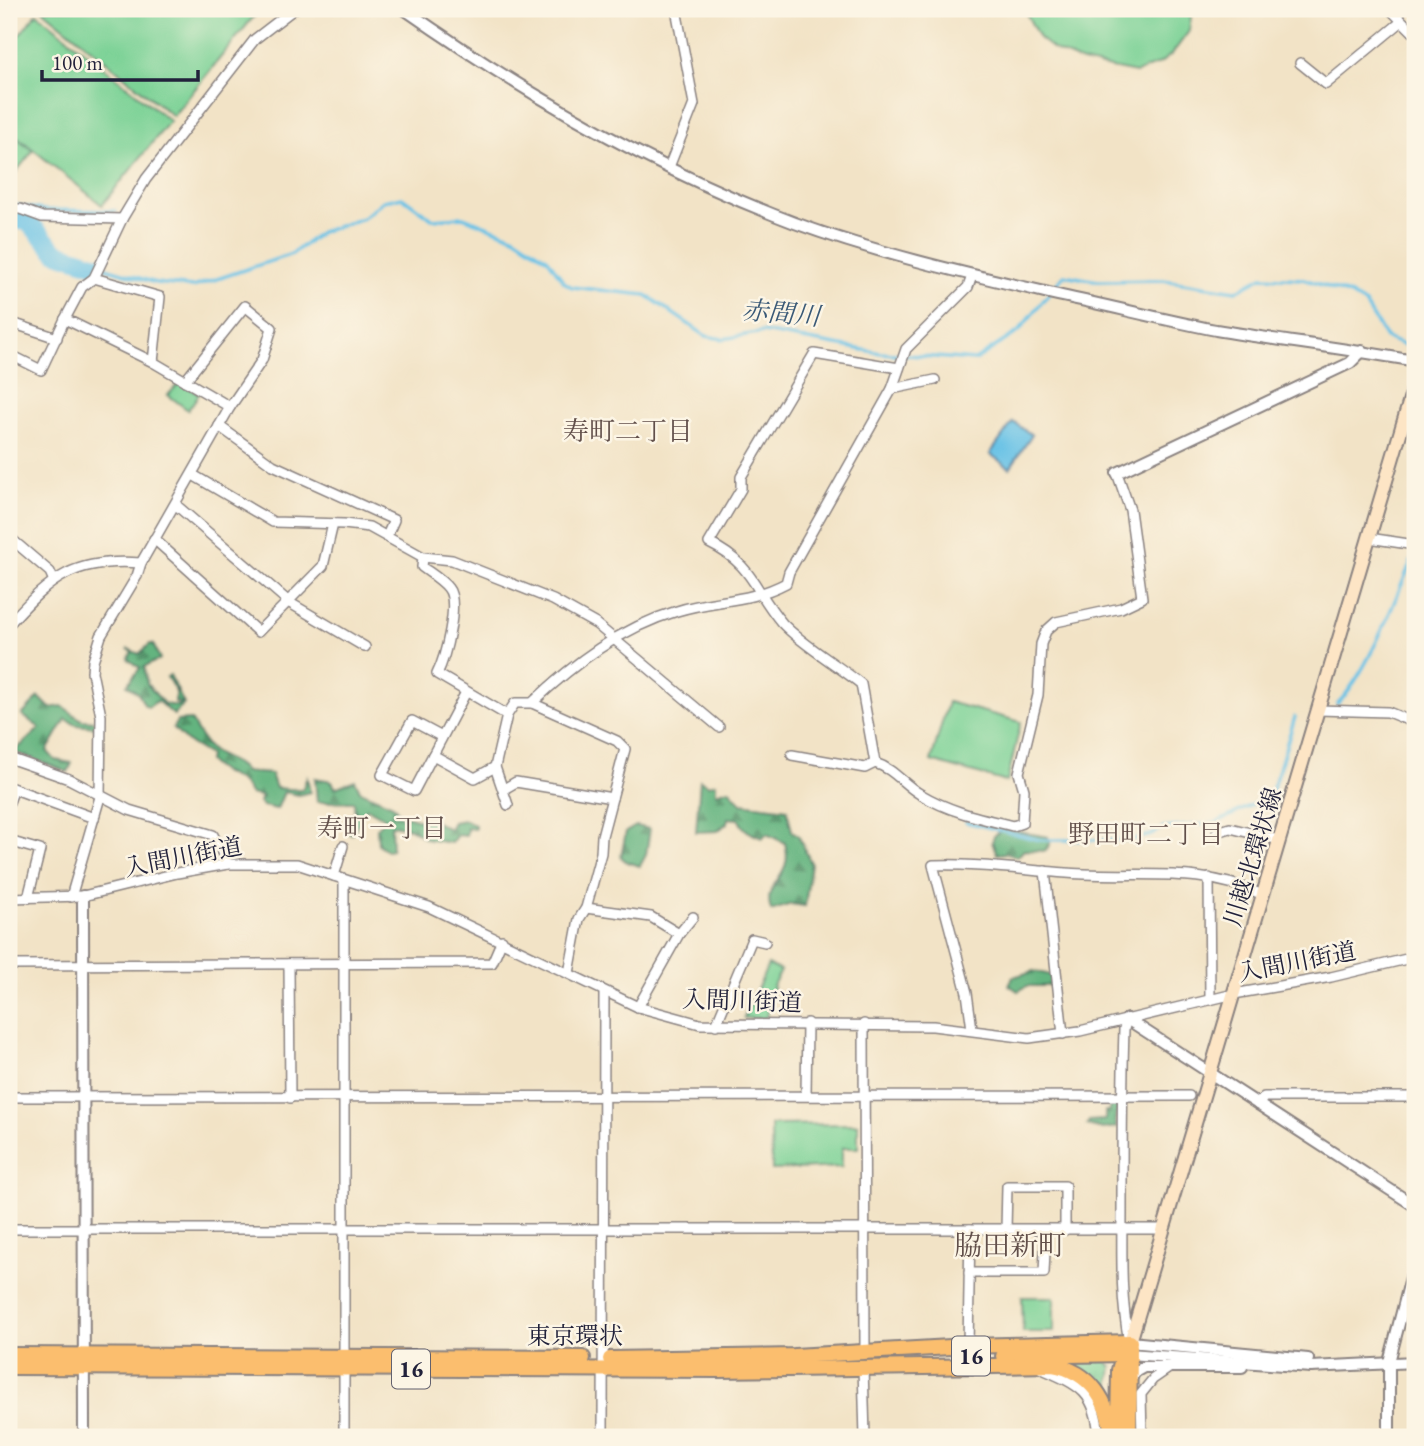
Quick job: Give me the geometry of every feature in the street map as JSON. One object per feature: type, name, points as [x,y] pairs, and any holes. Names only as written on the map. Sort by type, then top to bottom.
[{"type":"highway","name":"東京環状","points":[[9,1367],[84,1364],[602,1363],[968,1346],[1127,1350]]},
{"type":"highway","name":"東京環状","points":[[602,1363],[718,1370],[927,1357],[1127,1350]]},
{"type":"highway","points":[[1127,1350],[1129,1437]]},
{"type":"highway","points":[[1115,1437],[1127,1350]]},
{"type":"highway","name":"東京環状","points":[[9,1355],[84,1364]]},
{"type":"highway","name":"東京環状","points":[[813,1366],[1064,1367],[1090,1383],[1107,1410],[1115,1437]]},
{"type":"main road","name":"川越北環状線","points":[[1127,1350],[1415,383]]},
{"type":"street","points":[[9,354],[41,370],[82,287],[94,278],[122,219],[146,179],[256,39],[294,9]]},
{"type":"street","points":[[404,9],[515,80],[669,167],[795,223],[881,252],[972,276],[1215,329],[1415,361]]},
{"type":"street","points":[[669,167],[694,104],[676,9]]},
{"type":"street","points":[[1390,9],[1415,34]]},
{"type":"street","points":[[1300,63],[1326,84],[1401,22]]},
{"type":"street","points":[[9,209],[20,209],[43,217],[122,219]]},
{"type":"street","points":[[532,703],[563,674],[602,645],[678,610],[764,595],[786,583],[789,572],[892,389],[906,349],[968,287],[972,276]]},
{"type":"street","points":[[94,278],[158,295],[153,362]]},
{"type":"street","points":[[84,1437],[85,964],[77,897],[100,797],[101,716],[92,672],[93,661],[102,636],[154,539],[176,505],[230,407],[262,360],[272,328],[245,306],[185,381]]},
{"type":"street","points":[[65,319],[153,362],[230,407]]},
{"type":"street","points":[[9,322],[57,338]]},
{"type":"street","points":[[792,755],[865,768],[875,763],[891,769],[917,793],[953,812],[1013,826],[1022,824],[1024,790],[1019,773],[1038,695],[1041,644],[1046,631],[1056,622],[1121,608],[1142,598],[1130,510],[1117,473],[1350,363],[1362,351]]},
{"type":"street","points":[[875,763],[861,684],[783,624],[734,556],[709,543],[741,489],[741,477],[814,354],[900,363]]},
{"type":"street","points":[[892,389],[936,380]]},
{"type":"street","points":[[219,426],[274,465],[394,520],[387,536]]},
{"type":"street","points":[[193,475],[273,522],[333,523],[369,527],[423,557],[452,560],[528,589],[596,624],[719,727]]},
{"type":"street","points":[[176,505],[290,603],[365,647]]},
{"type":"street","points":[[154,539],[258,632],[290,603],[323,566],[333,523]]},
{"type":"street","points":[[9,537],[50,572],[52,579]]},
{"type":"street","points":[[1369,538],[1415,545]]},
{"type":"street","points":[[423,557],[422,567],[449,588],[453,598],[446,656],[437,674],[507,715]]},
{"type":"street","points":[[9,624],[52,579],[95,563],[141,563]]},
{"type":"street","points":[[442,737],[412,721],[382,775],[414,791],[466,692]]},
{"type":"street","points":[[508,805],[495,766],[507,715],[515,703],[532,703],[617,741],[625,749],[601,836],[601,853],[586,908],[579,919],[569,973]]},
{"type":"street","points":[[1318,710],[1388,712],[1415,723]]},
{"type":"street","points":[[433,755],[475,778],[495,766]]},
{"type":"street","points":[[9,758],[69,779],[100,797],[170,824],[213,835],[228,864]]},
{"type":"street","points":[[504,789],[516,782],[612,798]]},
{"type":"street","points":[[9,802],[11,788],[94,818]]},
{"type":"street","points":[[1217,832],[1230,828],[1279,840]]},
{"type":"street","points":[[9,841],[40,850],[29,898]]},
{"type":"street","points":[[334,876],[342,846]]},
{"type":"street","name":"入間川街道","points":[[9,898],[77,897],[228,864],[297,864],[429,907],[502,940],[604,992],[673,1019],[716,1025],[807,1023],[972,1029],[1017,1038],[1063,1034],[1234,994],[1331,977],[1415,957]]},
{"type":"street","points":[[972,1029],[967,993],[933,865],[966,864],[1045,871],[1188,874],[1237,883],[1263,894]]},
{"type":"street","points":[[1045,871],[1063,1034]]},
{"type":"street","points":[[1209,878],[1210,1000]]},
{"type":"street","points":[[344,880],[344,1437]]},
{"type":"street","points":[[586,908],[651,917],[679,934]]},
{"type":"street","points":[[638,1007],[679,934],[693,917]]},
{"type":"street","points":[[716,1025],[752,939],[765,942]]},
{"type":"street","points":[[9,965],[492,964],[502,940]]},
{"type":"street","points":[[289,964],[290,1098]]},
{"type":"street","points":[[603,1437],[604,992]]},
{"type":"street","points":[[1127,1350],[1123,1308],[1122,1094],[1124,1029],[1127,1020],[1415,1206]]},
{"type":"street","points":[[806,1095],[807,1023]]},
{"type":"street","points":[[864,1024],[865,1352]]},
{"type":"street","points":[[9,1097],[1189,1096]]},
{"type":"street","points":[[1258,1105],[1264,1097],[1415,1097]]},
{"type":"street","points":[[1006,1230],[1006,1187],[1035,1185],[1065,1186],[1065,1230]]},
{"type":"street","points":[[9,1229],[1162,1229]]},
{"type":"street","points":[[968,1346],[970,1229]]},
{"type":"street","points":[[969,1273],[1044,1273],[1046,1230]]},
{"type":"street","points":[[1389,1437],[1389,1362],[1415,1262]]},
{"type":"street","points":[[1127,1350],[1208,1348],[1331,1364]]},
{"type":"street","points":[[1127,1350],[1311,1367]]},
{"type":"street","points":[[1129,1383],[1139,1368],[1311,1367],[1415,1362]]},
{"type":"street","points":[[1034,1365],[1072,1381],[1085,1392],[1098,1418],[1099,1437]]},
{"type":"street","points":[[863,1367],[865,1437]]},
{"type":"street","points":[[1142,1437],[1141,1394],[1153,1379],[1169,1368]]},
{"type":"green space","points":[[42,9],[260,9],[173,116]]},
{"type":"green space","points":[[1024,9],[1192,9],[1189,31],[1172,54],[1160,63],[1136,73],[1082,62],[1054,50],[1039,38]]},
{"type":"green space","points":[[37,13],[170,121],[102,205],[9,130],[9,48]]},
{"type":"green space","points":[[9,131],[33,151],[11,178],[9,176]]},
{"type":"green space","points":[[180,382],[199,394],[188,410],[168,395]]},
{"type":"green space","points":[[153,644],[160,659],[144,667],[147,684],[164,704],[178,706],[181,703],[175,702],[176,692],[167,677],[170,675],[184,704],[174,715],[157,701],[149,707],[145,706],[138,693],[127,685],[140,668],[128,659],[132,652],[128,649],[139,654]]},
{"type":"green space","points":[[39,697],[50,708],[62,706],[82,720],[95,721],[97,724],[96,727],[76,725],[66,719],[47,751],[55,760],[72,763],[68,772],[14,752],[40,728],[22,715]]},
{"type":"green space","points":[[948,702],[1021,722],[1007,782],[931,761]]},
{"type":"green space","points":[[191,720],[211,750],[245,772],[271,774],[276,788],[302,790],[307,777],[310,792],[299,795],[284,792],[277,809],[263,806],[259,802],[261,796],[250,794],[236,779],[213,766],[208,761],[209,755],[186,741],[173,728],[177,721]]},
{"type":"green space","points":[[315,778],[332,781],[335,788],[355,780],[360,791],[393,805],[404,820],[407,816],[423,821],[432,820],[449,829],[453,822],[465,820],[475,825],[475,829],[467,828],[466,836],[457,835],[451,843],[426,839],[410,828],[391,825],[392,850],[387,851],[378,844],[377,828],[385,818],[367,808],[352,834],[348,833],[352,825],[349,819],[355,815],[354,802],[317,802]]},
{"type":"green space","points":[[700,780],[709,785],[716,783],[716,793],[729,789],[741,803],[787,809],[792,831],[798,835],[811,863],[805,906],[791,904],[771,911],[770,893],[786,864],[785,843],[767,834],[762,838],[751,833],[742,826],[739,819],[728,818],[727,823],[718,831],[696,832]]},
{"type":"green space","points":[[636,826],[650,829],[646,855],[640,866],[621,857],[626,832]]},
{"type":"green space","points":[[1003,829],[1048,837],[1050,843],[1046,851],[1024,850],[1017,857],[1007,853],[997,854],[992,842],[994,836]]},
{"type":"green space","points":[[768,965],[781,971],[774,983],[766,1018],[744,1018]]},
{"type":"green space","points":[[1033,971],[1051,975],[1053,986],[1027,986],[1018,991],[1009,985],[1013,977]]},
{"type":"green space","points":[[1110,1102],[1118,1105],[1115,1120],[1117,1127],[1103,1129],[1087,1125],[1089,1121],[1105,1120],[1105,1111],[1110,1111]]},
{"type":"green space","points":[[858,1124],[858,1148],[842,1148],[842,1167],[772,1170],[771,1125]]},
{"type":"green space","points":[[1022,1297],[1054,1297],[1054,1332],[1023,1332]]},
{"type":"green space","points":[[1107,1361],[1112,1367],[1108,1394],[1086,1371],[1067,1362]]},
{"type":"water","points":[[1013,422],[1032,435],[1010,468],[990,454]]},
{"type":"waterway","name":"赤間川","points":[[106,268],[156,283],[193,287],[292,254],[321,232],[363,218],[383,201],[402,197],[432,219],[463,217],[515,237],[548,259],[564,282],[572,287],[646,295],[706,336],[723,339],[763,332],[881,353],[975,360],[1018,332],[1064,275],[1098,281],[1163,280],[1236,291],[1262,277],[1304,279],[1351,295],[1365,304],[1386,338],[1411,348]]},
{"type":"waterway","points":[[9,204],[44,210],[116,211]]},
{"type":"waterway","name":"赤間川","points":[[9,221],[27,220],[56,252],[96,265]]},
{"type":"waterway","points":[[1337,704],[1349,691],[1371,654],[1415,553]]},
{"type":"waterway","points":[[966,822],[1040,840],[1130,840],[1151,835],[1163,828],[1216,823],[1271,795],[1295,717]]},
{"type":"district","name":"寿町二丁目","points":[[628,431]]},
{"type":"district","name":"寿町一丁目","points":[[382,828]]},
{"type":"district","name":"野田町二丁目","points":[[1146,834]]},
{"type":"district","name":"脇田新町","points":[[1010,1245]]}]
